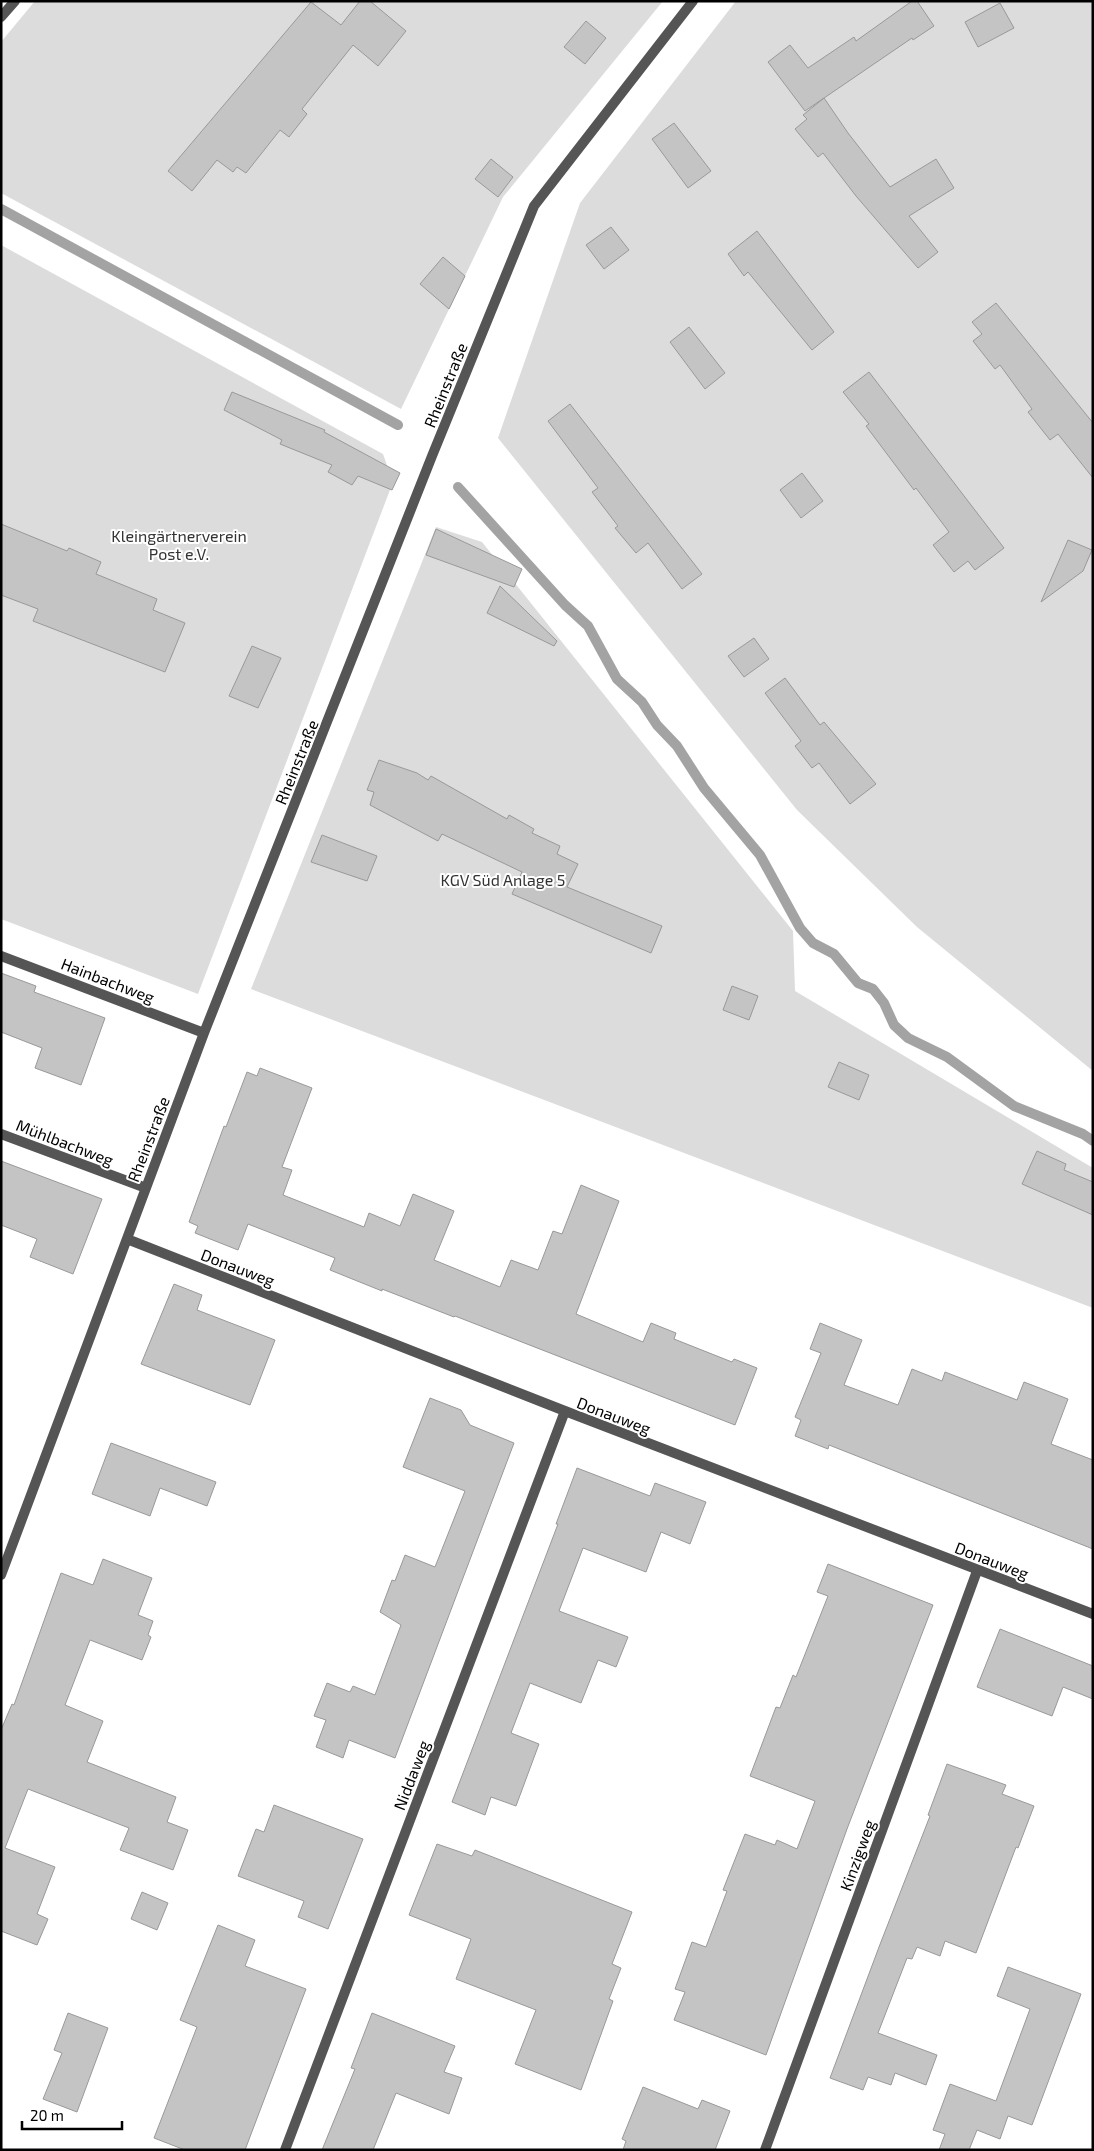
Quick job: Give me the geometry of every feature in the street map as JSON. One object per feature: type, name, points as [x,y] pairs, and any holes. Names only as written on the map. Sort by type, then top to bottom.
[{"type":"street","points":[[1,17],[15,1]]},
{"type":"street","name":"Rheinstraße","points":[[1,1575],[4,1561],[204,1033],[436,446],[534,206],[693,1]]},
{"type":"street","name":"Hainbachweg","points":[[1,956],[204,1033]]},
{"type":"street","name":"Mühlbachweg","points":[[1,1134],[146,1188]]},
{"type":"street","name":"Donauweg","points":[[127,1239],[977,1571],[1093,1614]]},
{"type":"street","name":"Niddaweg","points":[[285,2150],[565,1411]]},
{"type":"street","name":"Kinzigweg","points":[[765,2150],[977,1571]]},
{"type":"green space","points":[[35,1],[663,1],[503,197],[401,409],[1,193],[1,42]]},
{"type":"green space","points":[[736,1],[1093,1],[1093,1071],[917,927],[797,810],[498,438],[580,203]]},
{"type":"green space","name":"Kleingärtnerverein Post e.V.","points":[[1,245],[383,454],[393,482],[198,994],[1,919]]},
{"type":"green space","name":"KGV Süd Anlage 5","points":[[436,527],[482,542],[793,931],[795,991],[1093,1168],[1093,1308],[251,989]]},
{"type":"building","points":[[360,1],[370,1],[406,31],[378,66],[353,45],[302,109],[307,114],[289,137],[280,130],[246,173],[237,167],[233,172],[217,160],[192,191],[168,171],[311,2],[341,25]]},
{"type":"building","points":[[912,1],[917,1],[934,26],[913,40],[912,38],[805,111],[768,62],[790,45],[808,68],[854,37],[856,41]]},
{"type":"building","points":[[1000,3],[1014,28],[978,47],[965,22]]},
{"type":"building","points":[[586,21],[606,38],[585,64],[564,47]]},
{"type":"building","points":[[824,98],[848,133],[890,187],[936,159],[954,188],[909,216],[938,252],[918,268],[856,196],[823,153],[818,157],[795,129],[807,119],[803,115]]},
{"type":"building","points":[[674,123],[711,171],[688,188],[652,139]]},
{"type":"building","points":[[491,159],[513,177],[498,197],[475,179]]},
{"type":"building","points":[[611,227],[629,250],[604,269],[586,245]]},
{"type":"building","points":[[757,231],[834,332],[812,350],[748,272],[744,276],[728,254]]},
{"type":"building","points":[[443,257],[465,276],[449,309],[420,284]]},
{"type":"building","points":[[996,303],[1093,423],[1093,478],[1058,434],[1050,440],[1028,412],[1032,409],[1000,365],[995,369],[973,341],[982,334],[972,322]]},
{"type":"building","points":[[689,327],[725,373],[705,389],[670,342]]},
{"type":"building","points":[[869,372],[1004,548],[975,570],[968,561],[954,572],[933,545],[949,532],[916,488],[914,490],[866,426],[869,424],[843,392]]},
{"type":"building","points":[[232,392],[325,430],[324,432],[400,473],[392,490],[358,476],[352,485],[328,472],[332,465],[280,444],[282,440],[224,410]]},
{"type":"building","points":[[570,404],[702,574],[682,589],[648,543],[636,553],[615,528],[618,526],[592,492],[598,488],[548,421]]},
{"type":"building","points":[[802,473],[823,501],[801,518],[780,490]]},
{"type":"building","points":[[1,524],[67,551],[69,548],[101,562],[96,574],[157,599],[153,610],[185,623],[165,672],[33,621],[38,609],[1,595]]},
{"type":"building","points":[[436,529],[522,569],[514,587],[426,555]]},
{"type":"building","points":[[1068,540],[1092,550],[1083,571],[1041,602]]},
{"type":"building","points":[[500,586],[557,641],[554,646],[487,613]]},
{"type":"building","points":[[754,638],[769,659],[744,677],[728,656]]},
{"type":"building","points":[[252,646],[281,658],[258,708],[229,696]]},
{"type":"building","points":[[785,678],[820,725],[824,722],[876,784],[850,804],[819,763],[812,768],[795,746],[801,741],[765,693]]},
{"type":"building","points":[[379,760],[417,773],[428,780],[431,776],[507,819],[509,815],[534,829],[532,833],[560,846],[557,854],[578,864],[567,887],[662,926],[651,953],[512,894],[522,872],[442,834],[438,841],[370,805],[374,792],[367,790]]},
{"type":"building","points":[[322,835],[377,856],[367,881],[311,862]]},
{"type":"building","points":[[1,973],[36,986],[34,992],[105,1018],[81,1085],[35,1068],[42,1048],[1,1032]]},
{"type":"building","points":[[732,986],[758,996],[749,1020],[723,1010]]},
{"type":"building","points":[[839,1062],[869,1075],[859,1100],[828,1087]]},
{"type":"building","points":[[260,1068],[312,1088],[282,1167],[292,1170],[283,1195],[364,1227],[369,1213],[400,1226],[413,1194],[454,1211],[434,1260],[500,1287],[511,1260],[538,1270],[553,1231],[562,1234],[581,1185],[619,1201],[576,1314],[643,1342],[651,1323],[676,1333],[674,1339],[732,1362],[734,1359],[757,1368],[735,1425],[455,1316],[382,1289],[382,1291],[330,1270],[335,1258],[248,1224],[238,1250],[195,1233],[198,1226],[189,1222],[224,1126],[226,1127],[247,1072],[257,1076]]},
{"type":"building","points":[[1037,1151],[1066,1164],[1064,1170],[1093,1182],[1093,1215],[1022,1184]]},
{"type":"building","points":[[1,1161],[102,1199],[73,1274],[30,1257],[37,1239],[1,1225]]},
{"type":"building","points":[[174,1284],[202,1295],[197,1310],[275,1340],[250,1405],[141,1364]]},
{"type":"building","points":[[820,1323],[862,1340],[844,1385],[898,1405],[912,1369],[942,1381],[945,1372],[1017,1400],[1024,1382],[1068,1399],[1051,1444],[1093,1460],[1093,1549],[829,1445],[828,1449],[795,1436],[801,1420],[795,1417],[821,1353],[810,1349]]},
{"type":"building","points":[[430,1398],[461,1410],[470,1425],[514,1443],[395,1758],[349,1740],[343,1758],[316,1747],[326,1720],[314,1716],[327,1683],[350,1692],[353,1686],[375,1695],[401,1625],[380,1612],[392,1580],[395,1581],[405,1555],[435,1567],[465,1491],[403,1467]]},
{"type":"building","points":[[111,1443],[216,1482],[207,1506],[160,1488],[150,1516],[92,1494]]},
{"type":"building","points":[[577,1468],[650,1496],[655,1483],[706,1502],[690,1544],[661,1532],[646,1572],[583,1548],[559,1611],[628,1637],[616,1667],[598,1660],[581,1703],[530,1683],[511,1733],[539,1744],[516,1806],[491,1797],[485,1815],[452,1802],[558,1524],[556,1524]]},
{"type":"building","points":[[103,1559],[152,1578],[138,1615],[153,1621],[148,1635],[151,1637],[142,1660],[90,1640],[65,1705],[103,1721],[87,1762],[176,1797],[167,1822],[188,1830],[173,1870],[120,1850],[129,1828],[28,1789],[5,1848],[55,1867],[37,1914],[48,1919],[37,1945],[1,1931],[1,1730],[12,1704],[14,1705],[61,1573],[93,1585]]},
{"type":"building","points":[[828,1564],[933,1605],[847,1829],[766,2055],[674,2020],[685,1992],[675,1989],[692,1942],[706,1947],[727,1891],[723,1890],[745,1834],[775,1845],[777,1840],[797,1849],[815,1801],[750,1776],[776,1707],[780,1708],[793,1675],[796,1677],[828,1596],[817,1592]]},
{"type":"building","points":[[1000,1629],[1093,1666],[1093,1699],[1063,1687],[1052,1716],[977,1687]]},
{"type":"building","points":[[947,1764],[1006,1785],[1002,1794],[1034,1806],[1018,1848],[1016,1847],[976,1953],[945,1941],[940,1956],[917,1947],[912,1959],[907,1958],[878,2033],[937,2055],[926,2085],[895,2073],[891,2085],[868,2077],[863,2090],[830,2078],[930,1816],[928,1815]]},
{"type":"building","points":[[274,1805],[363,1839],[328,1929],[298,1917],[304,1901],[238,1876],[256,1829],[264,1832]]},
{"type":"building","points":[[437,1844],[472,1856],[475,1850],[632,1912],[612,1964],[621,1968],[609,1999],[613,2001],[581,2090],[515,2064],[536,2010],[456,1979],[471,1939],[409,1915]]},
{"type":"building","points":[[142,1892],[168,1903],[157,1930],[131,1919]]},
{"type":"building","points":[[218,1925],[255,1940],[245,1966],[306,1989],[245,2150],[185,2150],[154,2138],[197,2027],[180,2020]]},
{"type":"building","points":[[1008,1967],[1081,1994],[1032,2125],[1008,2116],[1000,2139],[977,2130],[969,2150],[939,2150],[945,2134],[933,2130],[950,2084],[996,2101],[1030,2009],[997,1996]]},
{"type":"building","points":[[68,2013],[108,2028],[77,2112],[43,2099],[62,2053],[54,2050]]},
{"type":"building","points":[[372,2013],[455,2046],[444,2072],[462,2078],[449,2114],[396,2093],[373,2150],[322,2150],[355,2069],[351,2068]]},
{"type":"building","points":[[643,2087],[698,2109],[702,2100],[730,2111],[715,2150],[623,2150],[626,2141],[622,2139]]},
{"type":"waterway","points":[[1,209],[398,425]]},
{"type":"waterway","points":[[458,487],[565,605],[588,626],[617,679],[642,702],[657,725],[677,746],[704,788],[760,855],[800,928],[813,943],[834,954],[858,983],[873,989],[884,1003],[894,1025],[908,1038],[947,1057],[1014,1106],[1083,1134],[1093,1141]]}]
